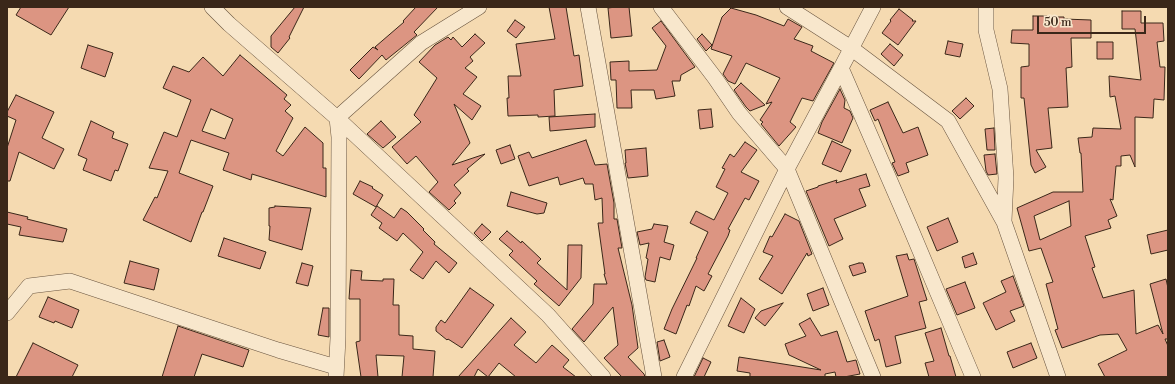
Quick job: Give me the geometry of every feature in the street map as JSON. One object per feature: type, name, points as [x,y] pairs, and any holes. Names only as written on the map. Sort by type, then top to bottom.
[{"type":"street","points":[[212,7],[229,24],[337,118],[548,315],[603,377]]},
{"type":"street","points":[[337,118],[421,43],[480,7]]},
{"type":"street","points":[[588,7],[654,377]]},
{"type":"street","points":[[661,7],[739,112],[787,169],[873,377]]},
{"type":"street","points":[[787,7],[851,48],[948,121],[1004,222],[1058,377]]},
{"type":"street","points":[[684,377],[787,169],[872,7]]},
{"type":"street","points":[[986,7],[986,30],[1000,89],[1006,178],[1004,222]]},
{"type":"street","points":[[841,68],[973,377]]},
{"type":"street","points":[[7,313],[29,286],[70,281],[271,348],[336,372],[338,338],[339,137],[337,118]]},
{"type":"building","points":[[21,7],[69,7],[51,35],[16,15]]},
{"type":"building","points":[[295,7],[304,7],[289,37],[290,38],[278,53],[271,47],[271,36]]},
{"type":"building","points":[[416,7],[438,7],[414,32],[417,35],[386,60],[382,55],[359,79],[350,70],[373,47],[378,50],[375,47],[404,22],[403,21]]},
{"type":"building","points":[[549,7],[566,7],[574,56],[579,55],[583,86],[554,90],[555,116],[508,116],[508,76],[521,76],[516,44],[555,39]]},
{"type":"building","points":[[629,7],[632,36],[611,38],[608,8]]},
{"type":"building","points":[[731,8],[756,15],[784,26],[788,19],[802,27],[794,39],[813,46],[811,51],[834,63],[813,101],[802,98],[790,122],[796,127],[779,146],[761,124],[763,122],[760,120],[772,102],[766,104],[780,78],[746,63],[735,84],[728,81],[723,74],[732,56],[711,49],[722,17]]},
{"type":"building","points":[[899,9],[913,20],[912,21],[916,21],[898,45],[882,33]]},
{"type":"building","points":[[1122,11],[1141,11],[1141,23],[1163,23],[1164,41],[1157,42],[1160,67],[1165,67],[1164,100],[1154,99],[1153,118],[1135,117],[1135,167],[1130,155],[1121,156],[1121,166],[1116,166],[1113,200],[1110,199],[1117,216],[1108,220],[1111,228],[1085,236],[1095,267],[1092,268],[1103,298],[1134,290],[1136,334],[1158,325],[1163,334],[1150,284],[1166,279],[1168,288],[1168,339],[1165,339],[1168,346],[1168,377],[1105,377],[1098,364],[1127,350],[1118,334],[1100,335],[1062,348],[1055,330],[1058,329],[1046,284],[1053,282],[1041,248],[1029,251],[1017,208],[1053,192],[1083,192],[1081,153],[1078,138],[1092,137],[1093,128],[1121,129],[1115,96],[1110,97],[1109,76],[1141,80],[1135,29],[1122,29]],"holes":[[[1069,201],[1071,226],[1040,240],[1034,216]]]},
{"type":"building","points":[[1033,16],[1091,20],[1091,38],[1071,38],[1072,67],[1066,68],[1068,107],[1048,108],[1052,148],[1036,150],[1046,167],[1035,173],[1031,165],[1024,98],[1021,98],[1021,67],[1029,66],[1029,44],[1011,43],[1012,30],[1033,30]]},
{"type":"building","points":[[515,20],[525,27],[516,38],[507,31]]},
{"type":"building","points":[[661,21],[695,67],[681,75],[680,81],[672,81],[675,96],[656,99],[654,90],[631,90],[632,108],[617,108],[616,80],[611,80],[610,62],[629,61],[629,71],[657,70],[666,46],[652,28]]},
{"type":"building","points":[[475,34],[485,43],[470,57],[473,61],[465,68],[477,77],[463,94],[481,106],[472,120],[454,104],[470,143],[452,165],[485,154],[467,169],[469,171],[454,185],[461,193],[454,201],[456,203],[449,210],[429,192],[438,182],[416,156],[407,164],[392,147],[421,122],[414,115],[437,78],[419,62],[435,45],[448,37],[451,40],[453,37],[462,47]]},
{"type":"building","points":[[702,34],[712,45],[706,51],[697,39]]},
{"type":"building","points":[[948,41],[963,44],[960,57],[945,54]]},
{"type":"building","points":[[1097,42],[1113,42],[1113,59],[1097,59]]},
{"type":"building","points":[[890,44],[903,55],[894,66],[881,54]]},
{"type":"building","points":[[88,45],[113,53],[105,77],[81,68]]},
{"type":"building","points":[[240,55],[287,95],[284,99],[291,105],[285,111],[293,118],[276,151],[283,156],[305,127],[323,143],[323,168],[326,168],[326,197],[252,174],[251,180],[223,170],[229,153],[191,140],[179,173],[213,186],[191,242],[143,220],[155,197],[157,198],[168,171],[149,168],[164,132],[177,137],[191,100],[163,88],[173,66],[189,72],[203,57],[223,76]],"holes":[[[211,109],[233,119],[225,139],[202,131]]]},
{"type":"building","points":[[741,83],[765,105],[750,111],[734,90]]},
{"type":"building","points":[[840,89],[845,100],[844,108],[850,111],[853,118],[842,143],[818,133],[822,122]]},
{"type":"building","points":[[16,95],[54,112],[42,138],[64,149],[54,169],[19,152],[10,181],[7,181],[7,148],[16,120],[7,116],[7,112]]},
{"type":"building","points":[[966,98],[974,106],[960,119],[952,111]]},
{"type":"building","points":[[888,102],[903,133],[918,127],[928,155],[906,163],[909,172],[898,176],[892,163],[895,162],[878,119],[875,121],[870,110]]},
{"type":"building","points":[[711,109],[713,127],[700,129],[698,110]]},
{"type":"building","points":[[595,114],[595,127],[550,131],[549,117]]},
{"type":"building","points":[[91,121],[114,132],[112,138],[128,144],[118,171],[115,170],[111,181],[83,170],[87,159],[78,155]]},
{"type":"building","points":[[381,121],[396,137],[383,148],[367,134]]},
{"type":"building","points":[[994,128],[995,150],[987,150],[985,129]]},
{"type":"building","points":[[586,140],[595,165],[607,164],[614,203],[614,219],[617,219],[622,248],[618,248],[632,305],[638,348],[628,357],[645,377],[622,377],[604,358],[618,345],[613,307],[584,342],[572,329],[593,304],[594,284],[607,284],[604,274],[598,223],[603,223],[602,198],[595,200],[593,184],[585,184],[583,178],[560,185],[558,177],[529,186],[518,156],[529,152],[532,158]]},
{"type":"building","points":[[832,141],[851,150],[841,172],[822,164]]},
{"type":"building","points":[[745,142],[757,150],[741,172],[759,181],[749,200],[745,198],[728,229],[730,230],[728,236],[708,274],[712,276],[704,291],[696,286],[689,306],[687,305],[676,334],[664,329],[708,232],[690,223],[696,211],[714,220],[728,193],[716,187],[725,169],[722,168],[730,154],[734,157]]},
{"type":"building","points":[[510,145],[515,159],[501,164],[496,150]]},
{"type":"building","points":[[646,148],[648,176],[628,178],[625,163],[625,150]]},
{"type":"building","points":[[995,154],[997,174],[988,175],[984,155]]},
{"type":"building","points":[[866,174],[870,186],[859,189],[866,206],[834,219],[843,239],[829,246],[806,191],[837,180],[836,183]]},
{"type":"building","points":[[360,181],[373,187],[372,188],[383,195],[376,207],[353,194]]},
{"type":"building","points":[[511,192],[547,203],[544,213],[537,214],[507,206]]},
{"type":"building","points":[[275,206],[311,208],[302,250],[269,240],[269,208]]},
{"type":"building","points":[[377,206],[394,218],[401,208],[407,212],[435,242],[434,244],[457,263],[449,273],[436,261],[423,279],[410,270],[423,252],[403,233],[397,241],[379,228],[382,223],[371,215]]},
{"type":"building","points":[[7,212],[28,217],[27,219],[67,229],[63,242],[19,235],[21,227],[7,224]]},
{"type":"building","points":[[785,214],[799,221],[812,254],[808,256],[807,253],[782,294],[759,279],[773,256],[763,252],[770,236],[772,237]]},
{"type":"building","points":[[948,218],[958,242],[937,251],[927,227]]},
{"type":"building","points":[[482,224],[491,232],[482,241],[474,233]]},
{"type":"building","points":[[654,224],[668,226],[664,242],[674,245],[670,260],[660,257],[655,282],[646,280],[645,277],[648,259],[646,258],[649,243],[640,245],[637,232],[652,229]]},
{"type":"building","points":[[1168,230],[1168,250],[1151,254],[1147,235]]},
{"type":"building","points":[[507,231],[521,243],[522,241],[541,259],[537,263],[567,290],[568,245],[582,245],[581,278],[559,306],[534,284],[537,281],[509,255],[513,251],[499,239]]},
{"type":"building","points":[[224,238],[266,252],[260,269],[218,256]]},
{"type":"building","points":[[973,253],[977,264],[965,268],[962,257]]},
{"type":"building","points":[[907,254],[909,260],[914,259],[927,300],[919,302],[926,328],[895,336],[901,363],[886,367],[879,339],[875,341],[865,311],[908,296],[896,256]]},
{"type":"building","points":[[130,261],[159,269],[154,290],[124,283]]},
{"type":"building","points":[[302,263],[313,266],[308,286],[296,283]]},
{"type":"building","points":[[863,263],[866,272],[853,276],[849,266]]},
{"type":"building","points":[[351,270],[362,271],[361,280],[383,281],[383,279],[394,279],[393,305],[399,305],[399,335],[413,336],[413,349],[435,351],[433,377],[402,377],[404,356],[376,355],[378,377],[361,377],[356,342],[360,341],[360,299],[349,299]]},
{"type":"building","points":[[1013,276],[1024,306],[1010,311],[1015,321],[996,330],[983,303],[1006,292],[1001,281]]},
{"type":"building","points":[[965,282],[975,308],[957,315],[946,289]]},
{"type":"building","points":[[470,288],[494,305],[462,348],[448,339],[447,340],[436,331],[436,327],[441,320],[445,323]]},
{"type":"building","points":[[823,288],[829,305],[813,311],[807,294]]},
{"type":"building","points":[[48,297],[79,310],[72,328],[55,321],[54,323],[39,317]]},
{"type":"building","points":[[741,298],[755,309],[744,333],[728,326]]},
{"type":"building","points":[[783,303],[765,326],[755,318],[761,311]]},
{"type":"building","points":[[323,308],[329,308],[329,337],[318,335]]},
{"type":"building","points":[[511,318],[526,332],[514,345],[536,363],[552,345],[569,360],[563,367],[576,377],[516,377],[499,363],[488,377],[478,369],[474,377],[458,377]]},
{"type":"building","points":[[810,318],[821,336],[837,331],[847,362],[856,360],[860,374],[836,377],[835,372],[825,374],[825,377],[750,377],[750,373],[737,371],[739,357],[821,370],[789,355],[785,344],[806,336],[799,324]]},
{"type":"building","points":[[178,326],[249,350],[243,367],[202,354],[194,377],[162,377]]},
{"type":"building","points":[[941,328],[956,377],[929,377],[925,363],[934,361],[925,333]]},
{"type":"building","points":[[664,340],[670,357],[660,361],[657,342]]},
{"type":"building","points":[[33,343],[78,365],[72,377],[16,377]]},
{"type":"building","points":[[1031,343],[1037,358],[1013,368],[1007,352]]},
{"type":"building","points":[[703,358],[711,362],[704,377],[694,377]]}]
